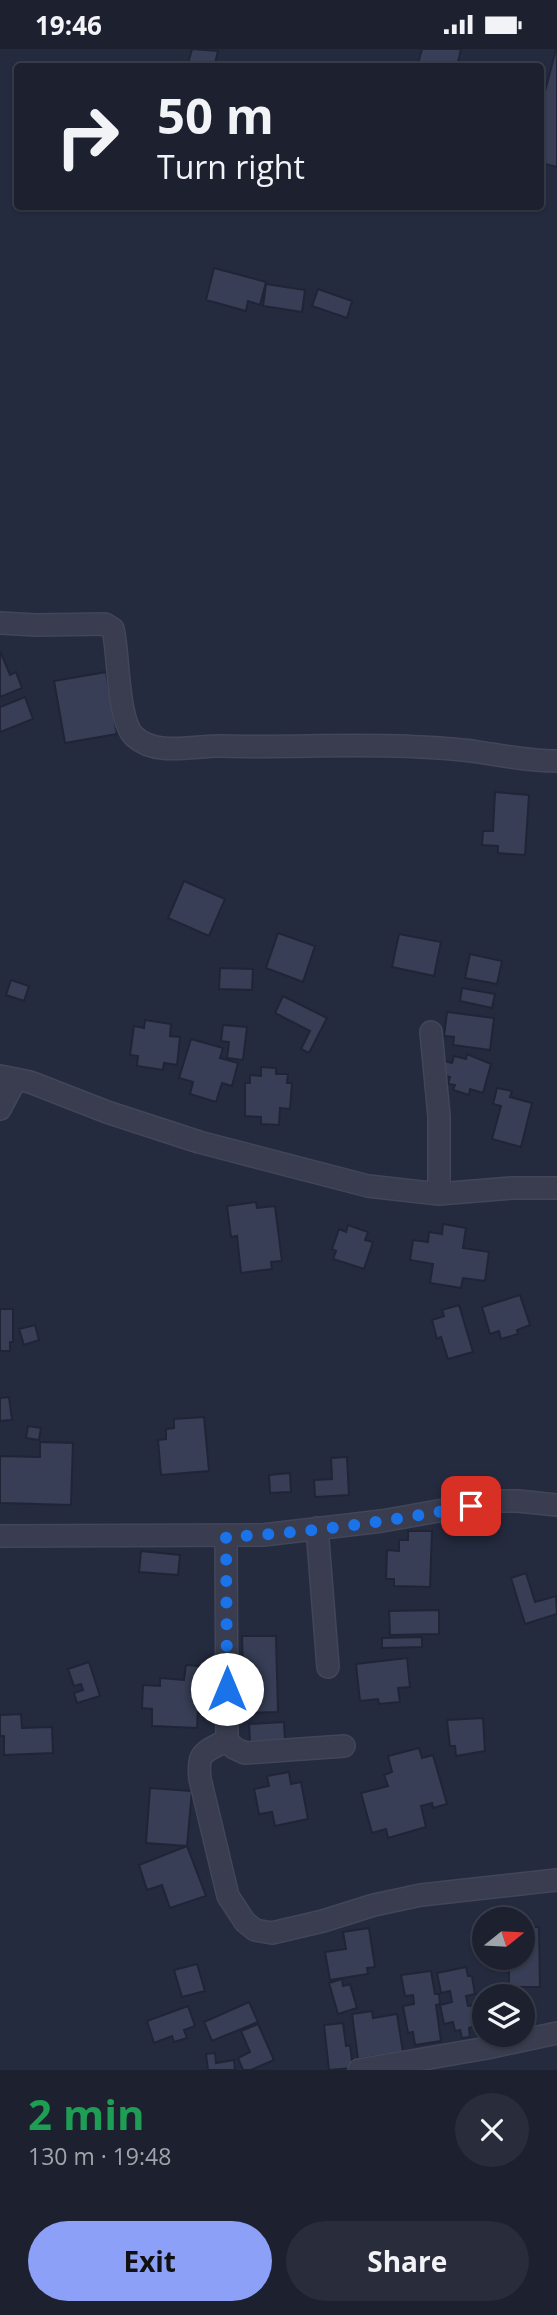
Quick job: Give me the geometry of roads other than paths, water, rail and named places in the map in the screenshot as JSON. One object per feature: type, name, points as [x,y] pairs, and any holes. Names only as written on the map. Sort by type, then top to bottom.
[{"type":"street","points":[[0,623],[105,624],[113,629],[127,727],[134,737],[156,746],[275,748],[369,745],[474,751],[531,761],[557,761]]},
{"type":"street","points":[[431,1032],[439,1116],[439,1193]]},
{"type":"street","points":[[0,1109],[8,1078],[30,1082],[107,1112],[199,1142],[368,1186],[439,1193],[557,1188]]},
{"type":"street","points":[[0,1536],[263,1535],[382,1521],[495,1501],[557,1505]]},
{"type":"street","points":[[317,1528],[328,1667]]},
{"type":"street","points":[[226,1537],[227,1740],[234,1748],[245,1753],[344,1746]]},
{"type":"street","points":[[227,1740],[203,1753],[198,1762],[200,1779],[228,1896],[245,1922],[255,1930],[272,1933],[421,1895],[557,1880]]},
{"type":"street","points":[[359,2070],[473,2051],[557,2033]]}]
